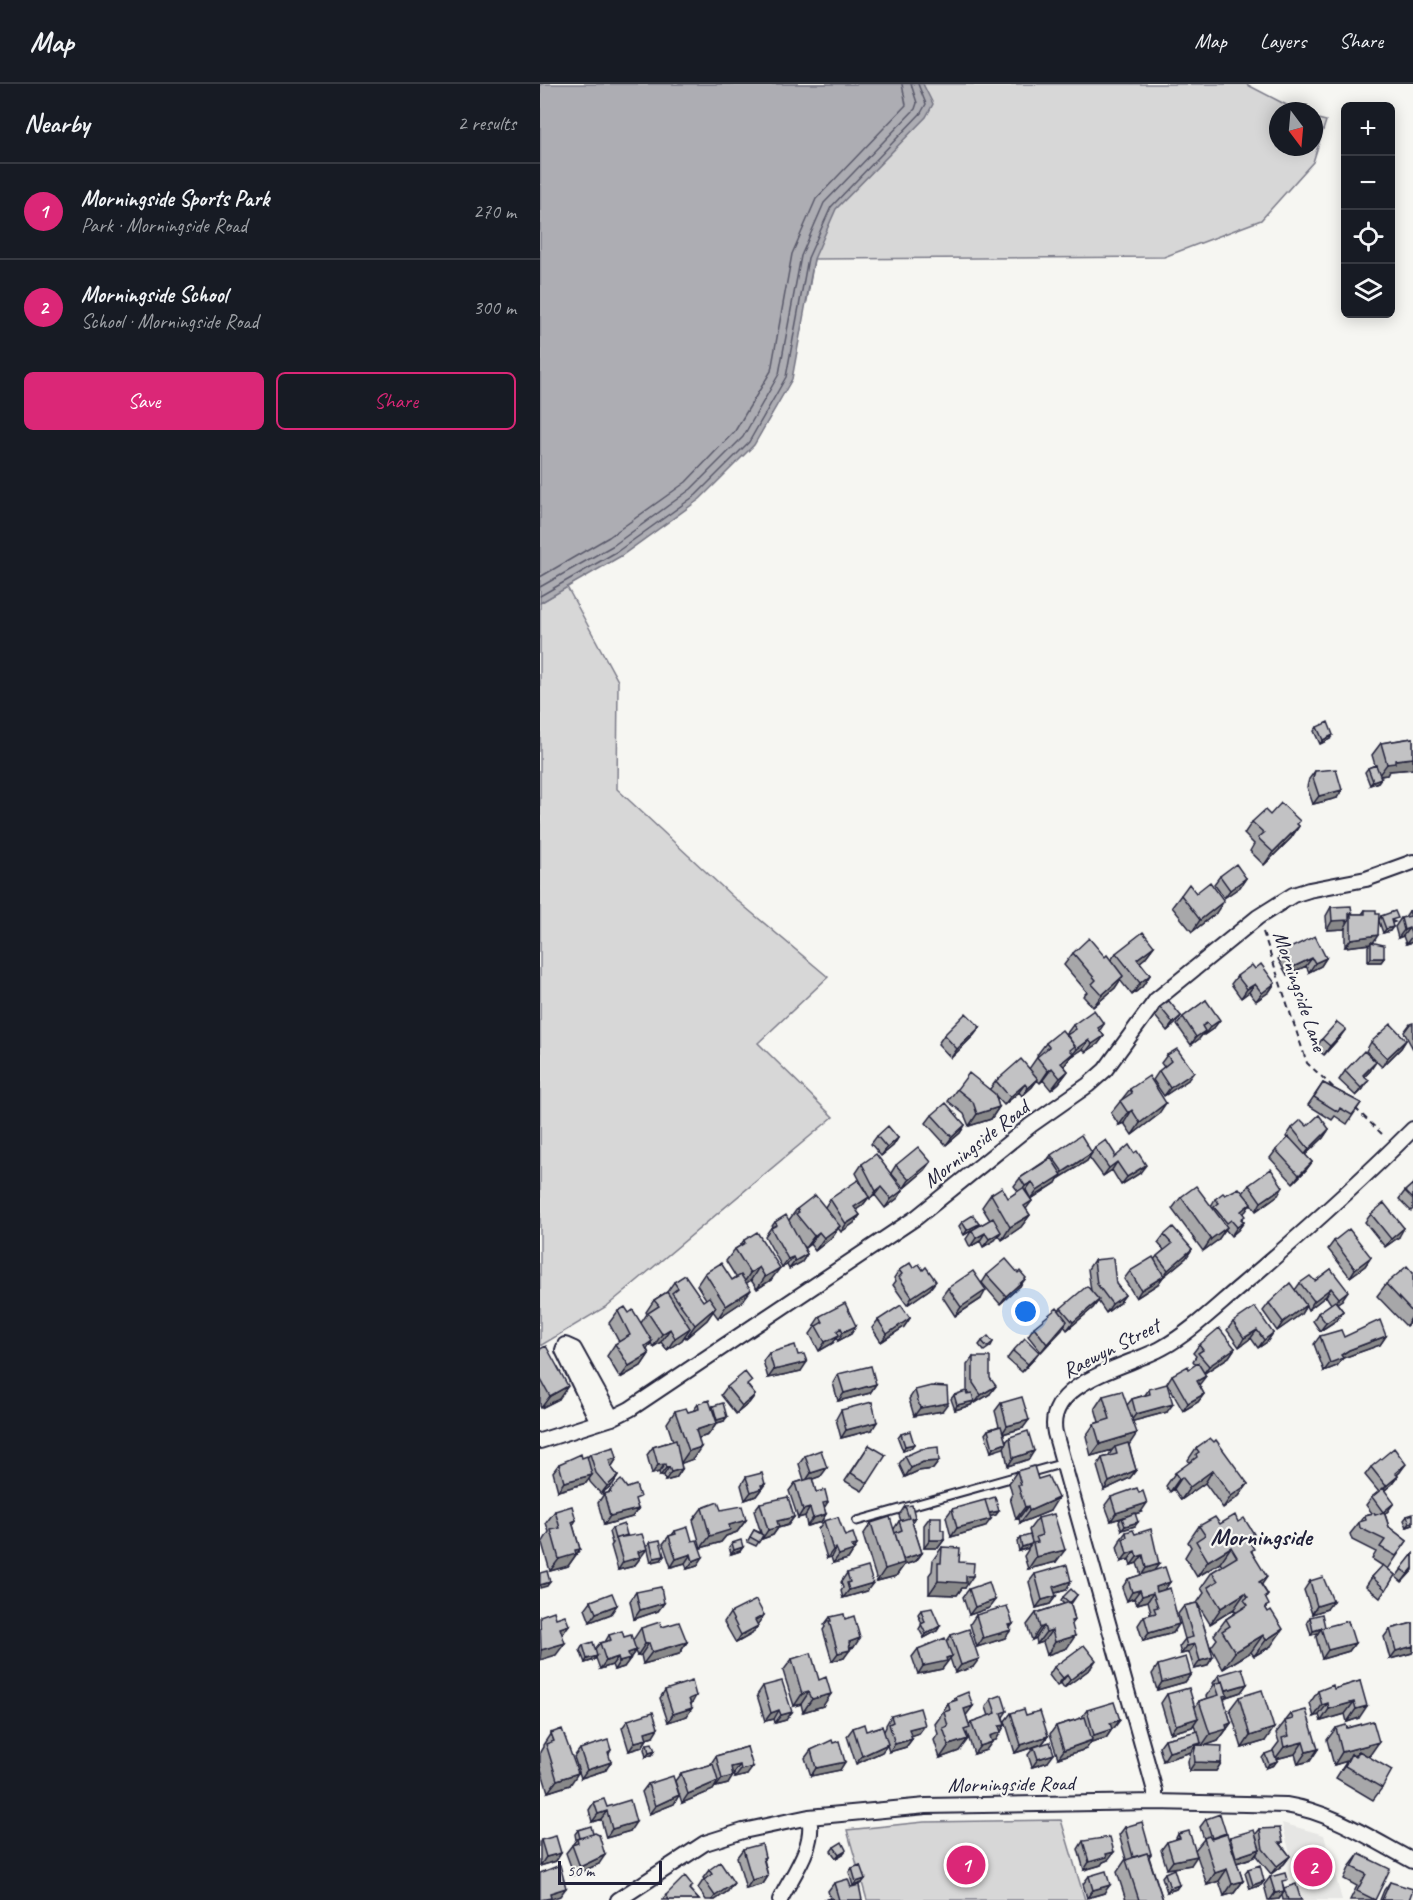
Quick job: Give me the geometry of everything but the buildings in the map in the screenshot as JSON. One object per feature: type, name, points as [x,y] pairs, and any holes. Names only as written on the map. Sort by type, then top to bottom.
[{"type":"street","name":"Morningside Road","points":[[540,1441],[605,1420],[661,1389],[917,1217],[1031,1125],[1088,1085],[1105,1070],[1156,1000],[1258,917],[1293,896],[1309,890],[1366,879],[1413,862]]},
{"type":"street","name":"Raewyn Street","points":[[1155,1802],[1155,1791],[1053,1424],[1053,1415],[1061,1399],[1078,1386],[1178,1338],[1328,1212],[1413,1129]]},
{"type":"street","points":[[565,1345],[574,1349],[605,1420],[563,1350],[565,1345]]},
{"type":"street","name":"Morningside Road","points":[[618,1900],[676,1859],[705,1843],[743,1830],[809,1816],[926,1806],[1155,1802],[1273,1804],[1299,1807],[1336,1821],[1413,1861]]},
{"type":"street","points":[[780,1900],[810,1841],[812,1828],[809,1816]]},
{"type":"lane","points":[[856,1521],[1064,1463]]},
{"type":"path","name":"Morningside Lane","points":[[1258,917],[1307,1063],[1339,1094]]},
{"type":"path","points":[[1347,1101],[1396,1146]]},
{"type":"shaded area","points":[[639,84],[1246,84],[1281,102],[1269,102],[1269,156],[1315,156],[1313,162],[1261,220],[1164,257],[814,259],[807,301]]},
{"type":"shaded area","points":[[567,587],[618,681],[617,789],[733,897],[828,977],[758,1043],[833,1117],[607,1306],[540,1346],[540,603]]},
{"type":"shaded area","points":[[1061,1820],[1085,1900],[867,1900],[847,1830],[924,1822]]},
{"type":"shaded area","points":[[1282,1823],[1324,1835],[1342,1900],[1302,1900]]},
{"type":"water","points":[[540,84],[923,84],[933,104],[926,117],[836,209],[814,259],[792,379],[754,445],[700,499],[621,556],[540,603]]},
{"type":"place","name":"Morningside Sports Park","points":[[966,1865]]},
{"type":"place","name":"Morningside School","points":[[1313,1867]]},
{"type":"district","name":"Morningside","points":[[1261,1537]]}]
